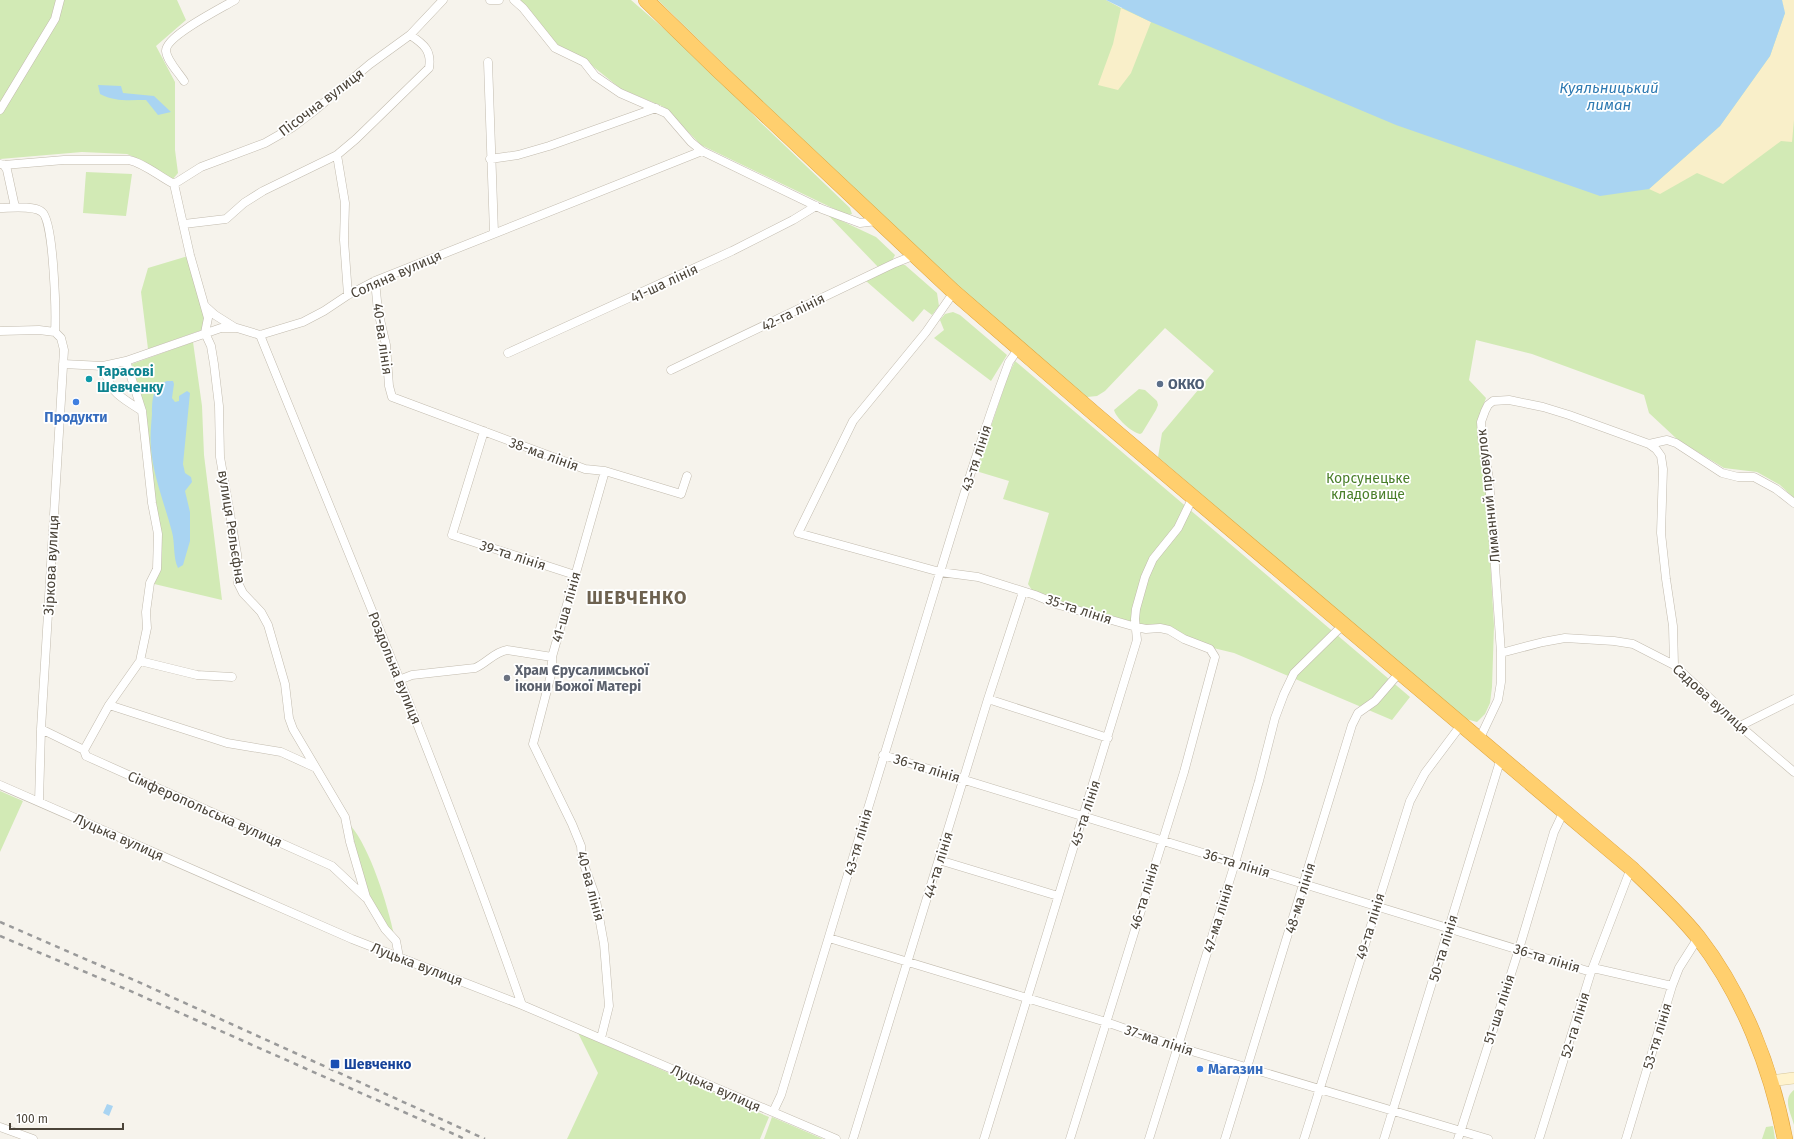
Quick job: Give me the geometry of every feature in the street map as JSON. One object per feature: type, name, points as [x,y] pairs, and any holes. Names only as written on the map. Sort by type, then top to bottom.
[{"type":"highway","points":[[646,0],[877,221],[954,292],[1461,725],[1631,868],[1666,901],[1698,938],[1742,1009],[1757,1040],[1770,1081],[1785,1139]]},
{"type":"street","points":[[0,110],[55,19],[60,0]]},
{"type":"street","points":[[184,81],[167,56],[166,50],[168,44],[184,31],[235,0]]},
{"type":"street","name":"Пісочна вулиця","points":[[174,184],[202,167],[265,143],[293,126],[314,111],[370,64],[410,35],[443,0]]},
{"type":"street","points":[[490,0],[499,0]]},
{"type":"street","points":[[514,0],[523,8],[555,48],[584,62],[595,76],[620,94],[666,113],[691,142],[702,151],[816,206],[860,223],[877,221]]},
{"type":"street","points":[[184,224],[226,219],[244,202],[263,191],[337,155],[356,139],[429,68],[430,60],[426,48],[410,35]]},
{"type":"street","points":[[488,62],[490,159],[494,233]]},
{"type":"street","points":[[490,159],[518,155],[549,146],[656,108]]},
{"type":"street","name":"Соляна вулиця","points":[[260,335],[303,322],[375,281],[702,151]]},
{"type":"street","points":[[337,155],[345,203],[344,240],[348,295]]},
{"type":"street","points":[[2,165],[64,160],[129,160],[138,162],[156,175],[174,184]]},
{"type":"street","points":[[2,165],[7,170],[15,207]]},
{"type":"street","name":"вулиця Рельєфна","points":[[174,184],[190,255],[208,318],[205,333],[211,346],[214,364],[219,406],[220,457],[237,554],[238,583],[243,593],[261,612],[268,625],[285,684],[288,718],[293,730],[345,817],[350,842],[366,897],[385,929],[396,941],[398,957]]},
{"type":"street","name":"41-ша лінія","points":[[508,353],[732,251],[793,220],[816,206]]},
{"type":"street","points":[[0,208],[15,207],[36,209],[42,211],[46,216],[48,223],[56,313],[55,332],[39,330],[0,331]]},
{"type":"street","name":"42-га лінія","points":[[671,370],[895,262],[915,255]]},
{"type":"street","name":"40-ва лінія","points":[[375,281],[378,311],[386,345],[389,386],[392,397]]},
{"type":"street","points":[[940,572],[798,533],[853,421],[926,332],[954,292]]},
{"type":"street","points":[[205,305],[215,315],[237,328],[260,335]]},
{"type":"street","points":[[63,364],[103,366],[126,361],[221,328],[237,328]]},
{"type":"street","name":"Зіркова вулиця","points":[[39,802],[41,729],[63,364],[63,344],[61,338],[55,332]]},
{"type":"street","name":"Роздольна вулиця","points":[[260,335],[486,901],[522,1005]]},
{"type":"street","name":"43-тя лінія","points":[[772,1112],[781,1094],[883,755],[999,387],[1009,362],[1019,348]]},
{"type":"street","points":[[84,750],[110,705],[140,661],[147,628],[146,612],[150,583],[157,569],[158,562],[158,534],[152,503],[142,411],[126,361]]},
{"type":"street","points":[[103,366],[108,384],[114,392],[142,411]]},
{"type":"street","name":"38-ма лінія","points":[[392,397],[585,469],[606,471],[681,494],[686,476]]},
{"type":"street","name":"Лиманний провулок","points":[[1479,740],[1498,700],[1501,682],[1501,653],[1489,479],[1481,422],[1488,405],[1493,401],[1509,400],[1543,407],[1649,444]]},
{"type":"street","name":"39-та лінія","points":[[484,431],[452,535],[575,575]]},
{"type":"street","points":[[1649,444],[1667,440],[1676,443],[1722,473],[1738,477],[1754,477],[1776,489],[1794,503]]},
{"type":"street","points":[[1649,444],[1656,449],[1661,456],[1663,469],[1662,533],[1666,579],[1673,626],[1674,665]]},
{"type":"street","name":"41-ша лінія","points":[[533,744],[552,671],[552,657],[606,471]]},
{"type":"street","name":"45-та лінія","points":[[984,1139],[1137,640],[1136,609],[1145,577],[1153,559],[1178,528],[1194,497]]},
{"type":"street","name":"35-та лінія","points":[[940,572],[978,577],[1035,595],[1059,605],[1136,627],[1169,630],[1184,639],[1205,646],[1213,653]]},
{"type":"street","name":"44-та лінія","points":[[853,1139],[988,699],[1023,592]]},
{"type":"street","name":"47-ма лінія","points":[[1149,1139],[1259,781],[1275,718],[1284,694],[1294,673],[1344,624]]},
{"type":"street","name":"Садова вулиця","points":[[1501,653],[1565,638],[1614,641],[1633,644],[1674,665],[1740,726],[1794,772]]},
{"type":"street","points":[[399,680],[412,675],[475,668],[484,664],[495,654],[508,650],[552,657]]},
{"type":"street","name":"46-та лінія","points":[[1070,1139],[1184,772],[1215,657],[1213,653]]},
{"type":"street","points":[[140,661],[197,675],[232,677]]},
{"type":"street","name":"48-ма лінія","points":[[1225,1139],[1352,725],[1358,714],[1375,701],[1400,672]]},
{"type":"street","points":[[988,699],[1108,738]]},
{"type":"street","points":[[1740,726],[1794,699]]},
{"type":"street","points":[[110,705],[227,743],[281,752],[315,767]]},
{"type":"street","name":"49-та лінія","points":[[1304,1139],[1376,906],[1415,791],[1425,773],[1461,725]]},
{"type":"street","name":"Сімферопольська вулиця","points":[[41,729],[84,750],[86,756],[332,866],[366,897]]},
{"type":"street","name":"40-ва лінія","points":[[533,744],[572,824],[580,846],[582,859],[595,895],[604,944],[609,1006],[601,1038]]},
{"type":"street","name":"36-та лінія","points":[[883,755],[1519,949],[1592,970],[1672,986]]},
{"type":"street","name":"50-та лінія","points":[[1384,1139],[1501,758]]},
{"type":"street","name":"Луцька вулиця","points":[[0,785],[352,939],[522,1005],[836,1139]]},
{"type":"street","name":"51-ша лінія","points":[[1459,1135],[1519,949],[1554,832],[1564,811]]},
{"type":"street","points":[[939,860],[1058,896]]},
{"type":"street","name":"52-га лінія","points":[[1539,1139],[1592,970],[1631,868]]},
{"type":"street","name":"37-ма лінія","points":[[829,938],[1106,1022],[1178,1047],[1393,1110],[1459,1135],[1488,1139]]},
{"type":"street","name":"53-тя лінія","points":[[1626,1139],[1672,986],[1679,968],[1698,938]]},
{"type":"street","points":[[1770,1081],[1794,1078]]},
{"type":"street","points":[[0,1127],[33,1139]]},
{"type":"green space","points":[[0,0],[177,0],[186,20],[156,46],[175,82],[175,150],[178,173],[173,179],[141,160],[127,154],[82,152],[0,159]]},
{"type":"green space","points":[[520,0],[631,0],[677,40],[737,97],[759,121],[850,208],[852,214],[847,215],[701,145],[664,107],[621,89],[585,60],[556,45]]},
{"type":"green space","name":"Корсунецьке кладовище","points":[[658,0],[1106,0],[1121,8],[1785,13],[1782,0],[1794,0],[1794,498],[1780,485],[1757,472],[1724,468],[1678,440],[1649,413],[1644,395],[1532,354],[1476,340],[1469,380],[1486,398],[1477,423],[1485,471],[1494,626],[1492,687],[1490,703],[1485,714],[1477,722],[1462,718],[1158,457],[1162,433],[1214,371],[1165,328],[1105,391],[1097,396],[1087,397],[955,284],[793,132]]},
{"type":"green space","points":[[86,172],[132,174],[126,216],[83,213]]},
{"type":"green space","points":[[827,214],[876,237],[895,255],[892,261],[879,268]]},
{"type":"green space","points":[[188,256],[205,317],[202,330],[148,349],[141,292],[148,268]]},
{"type":"green space","points":[[896,265],[905,265],[937,293],[939,306],[932,315],[924,309],[913,322],[866,281]]},
{"type":"green space","points":[[953,312],[960,315],[1007,355],[991,381],[934,338],[944,330],[940,320],[945,314]]},
{"type":"green space","points":[[193,342],[202,406],[204,455],[222,600],[150,583],[157,569],[158,534],[142,411],[132,364]]},
{"type":"green space","points":[[1015,361],[1410,697],[1392,720],[1234,653],[1205,646],[1169,630],[1146,629],[1035,595],[1028,584],[1049,513],[1003,499],[1009,481],[976,471],[1008,376]]},
{"type":"green space","points":[[1139,389],[1145,390],[1157,401],[1158,405],[1140,434],[1132,431],[1124,424],[1114,410]]},
{"type":"green space","points":[[0,791],[23,801],[0,852]]},
{"type":"green space","points":[[350,825],[364,847],[377,877],[383,893],[394,935],[368,897]]},
{"type":"green space","points":[[578,1033],[769,1117],[760,1139],[567,1139],[598,1073]]},
{"type":"green space","points":[[1794,1090],[1794,1125],[1788,1102],[1790,1094]]},
{"type":"green space","points":[[772,1117],[823,1139],[764,1139]]},
{"type":"green space","points":[[1773,1126],[1775,1139],[1762,1139],[1766,1127]]},
{"type":"sand","points":[[1782,0],[1794,0],[1794,120],[1792,142],[1781,141],[1723,184],[1697,173],[1660,194],[1649,189],[1720,126],[1770,56],[1785,13]]},
{"type":"sand","points":[[1121,8],[1151,22],[1131,73],[1118,90],[1098,85],[1113,44]]},
{"type":"water","name":"Куяльницький лиман","points":[[1106,0],[1782,0],[1785,13],[1770,56],[1720,126],[1649,189],[1600,196],[1396,125],[1151,22]]},
{"type":"water","points":[[98,85],[121,86],[123,93],[154,96],[171,112],[158,115],[146,100],[122,100],[106,97],[100,94]]},
{"type":"water","points":[[167,381],[173,381],[172,398],[175,402],[179,401],[179,396],[187,391],[190,393],[183,464],[185,473],[191,477],[192,482],[185,491],[190,512],[190,541],[183,565],[178,568],[175,560],[172,532],[154,469],[151,444],[152,404],[154,394],[158,386]]},
{"type":"water","points":[[107,1104],[113,1106],[109,1116],[103,1113]]},
{"type":"railway","points":[[0,922],[143,984],[485,1139]]},
{"type":"railway","points":[[0,936],[128,990],[465,1139]]},
{"type":"place","name":"Тарасові Шевченку","points":[[89,379]]},
{"type":"place","name":"ОККО","points":[[1160,384]]},
{"type":"place","name":"Продукти","points":[[76,402]]},
{"type":"place","name":"Храм Єрусалимської ікони Божої Матері","points":[[507,678]]},
{"type":"place","name":"Шевченко","points":[[335,1064]]},
{"type":"place","name":"Магазин","points":[[1200,1069]]},
{"type":"district","name":"ШЕВЧЕНКО","points":[[637,598]]}]
